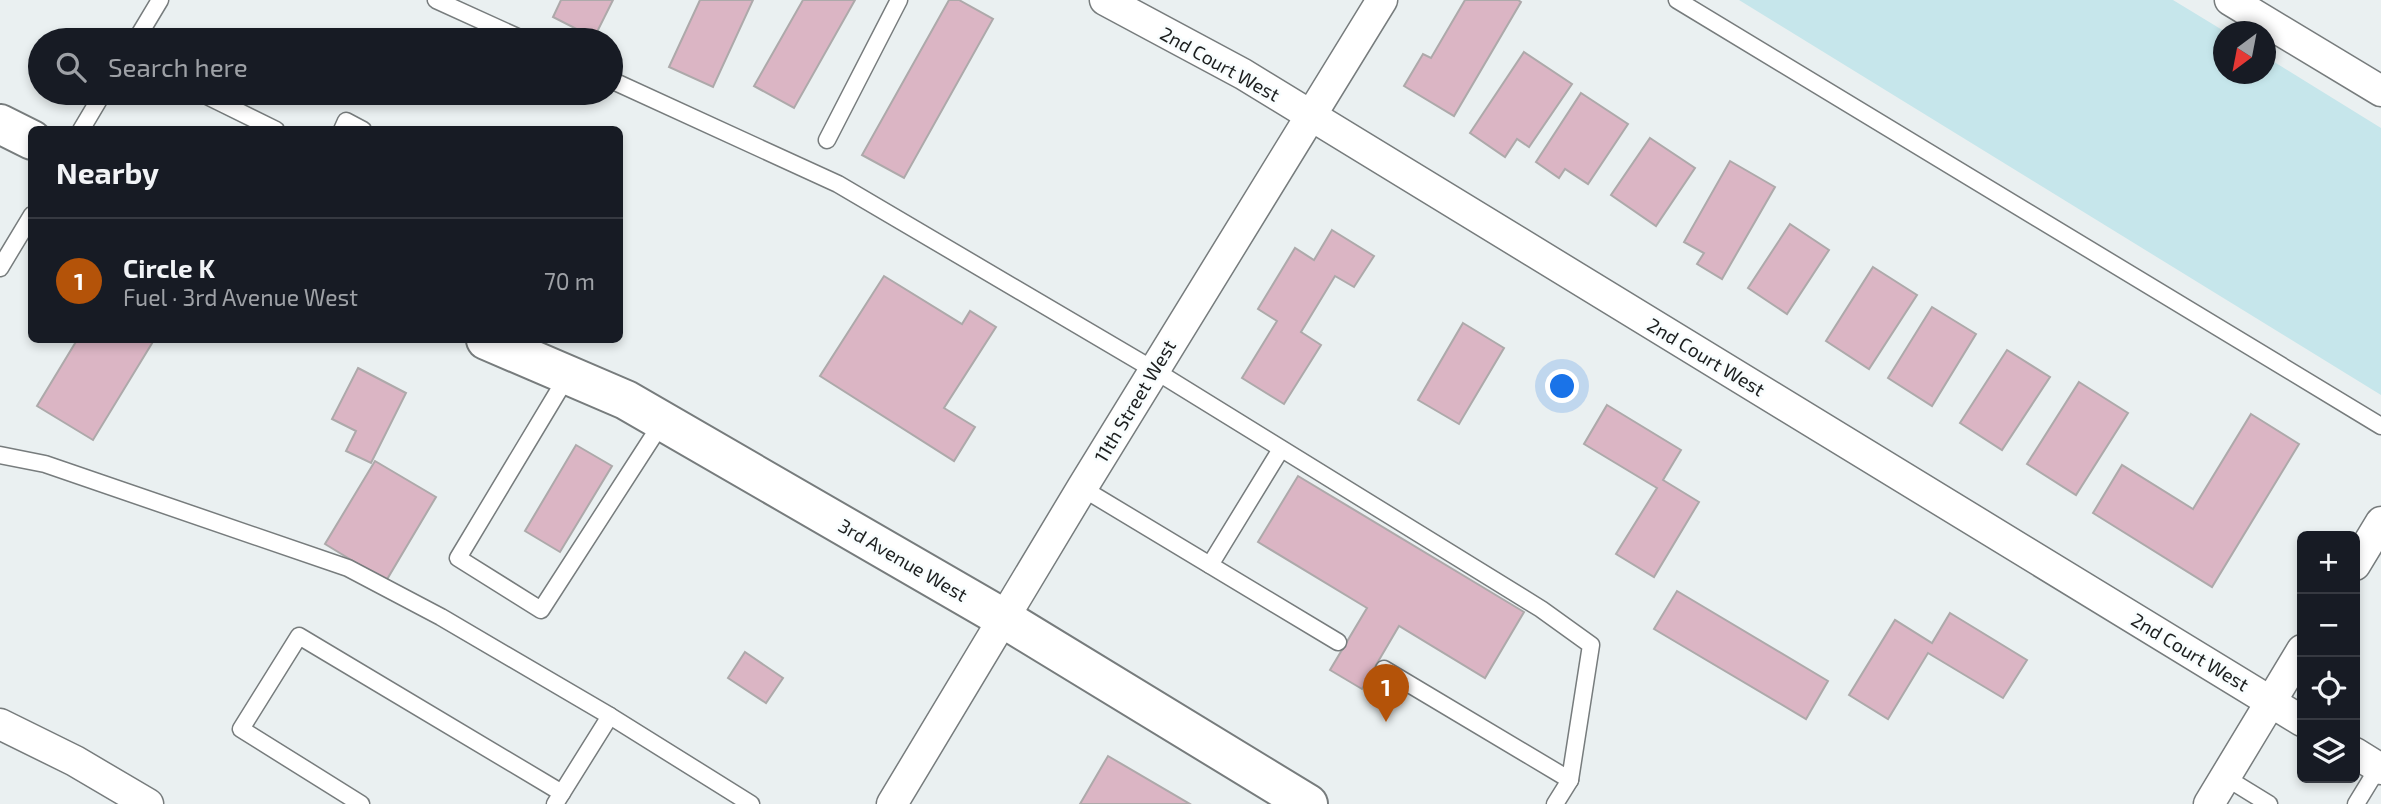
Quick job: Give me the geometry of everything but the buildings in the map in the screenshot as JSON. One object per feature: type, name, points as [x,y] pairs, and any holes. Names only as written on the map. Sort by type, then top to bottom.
[{"type":"main road","points":[[0,124],[28,138]]},
{"type":"main road","name":"3rd Avenue West","points":[[493,343],[626,400],[663,421],[1003,618],[1296,801]]},
{"type":"street","name":"2nd Court West","points":[[1105,0],[1243,74],[2300,720]]},
{"type":"street","name":"11th Street West","points":[[892,804],[1082,488],[1382,0]]},
{"type":"street","points":[[2231,0],[2381,91]]},
{"type":"street","points":[[2360,557],[2381,522]]},
{"type":"street","points":[[2209,804],[2298,657]]},
{"type":"street","points":[[0,724],[75,761],[148,804]]},
{"type":"lane","points":[[143,28],[160,0]]},
{"type":"lane","points":[[436,0],[498,28]]},
{"type":"lane","points":[[827,140],[899,0]]},
{"type":"lane","points":[[1677,0],[2381,426]]},
{"type":"lane","points":[[623,85],[838,184],[1154,370],[1541,609],[1591,645],[1570,780],[1555,804]]},
{"type":"lane","points":[[83,126],[96,105]]},
{"type":"lane","points":[[225,105],[268,126]]},
{"type":"lane","points":[[0,268],[28,222]]},
{"type":"lane","points":[[568,375],[458,558],[541,610],[663,421]]},
{"type":"lane","points":[[1210,565],[1281,449]]},
{"type":"lane","points":[[0,455],[45,464],[348,568],[441,617],[610,716],[751,804]]},
{"type":"lane","points":[[1082,488],[1338,642]]},
{"type":"lane","points":[[361,804],[241,729],[299,636],[559,799],[610,716]]},
{"type":"lane","points":[[1384,669],[1570,780]]},
{"type":"lane","points":[[2356,804],[2371,763]]},
{"type":"lane","points":[[2225,777],[2269,804]]},
{"type":"shaded area","points":[[1739,0],[2173,0],[2213,24],[2213,84],[2276,84],[2276,63],[2381,128],[2381,395]]},
{"type":"place","name":"Circle K","points":[[1386,722]]}]
